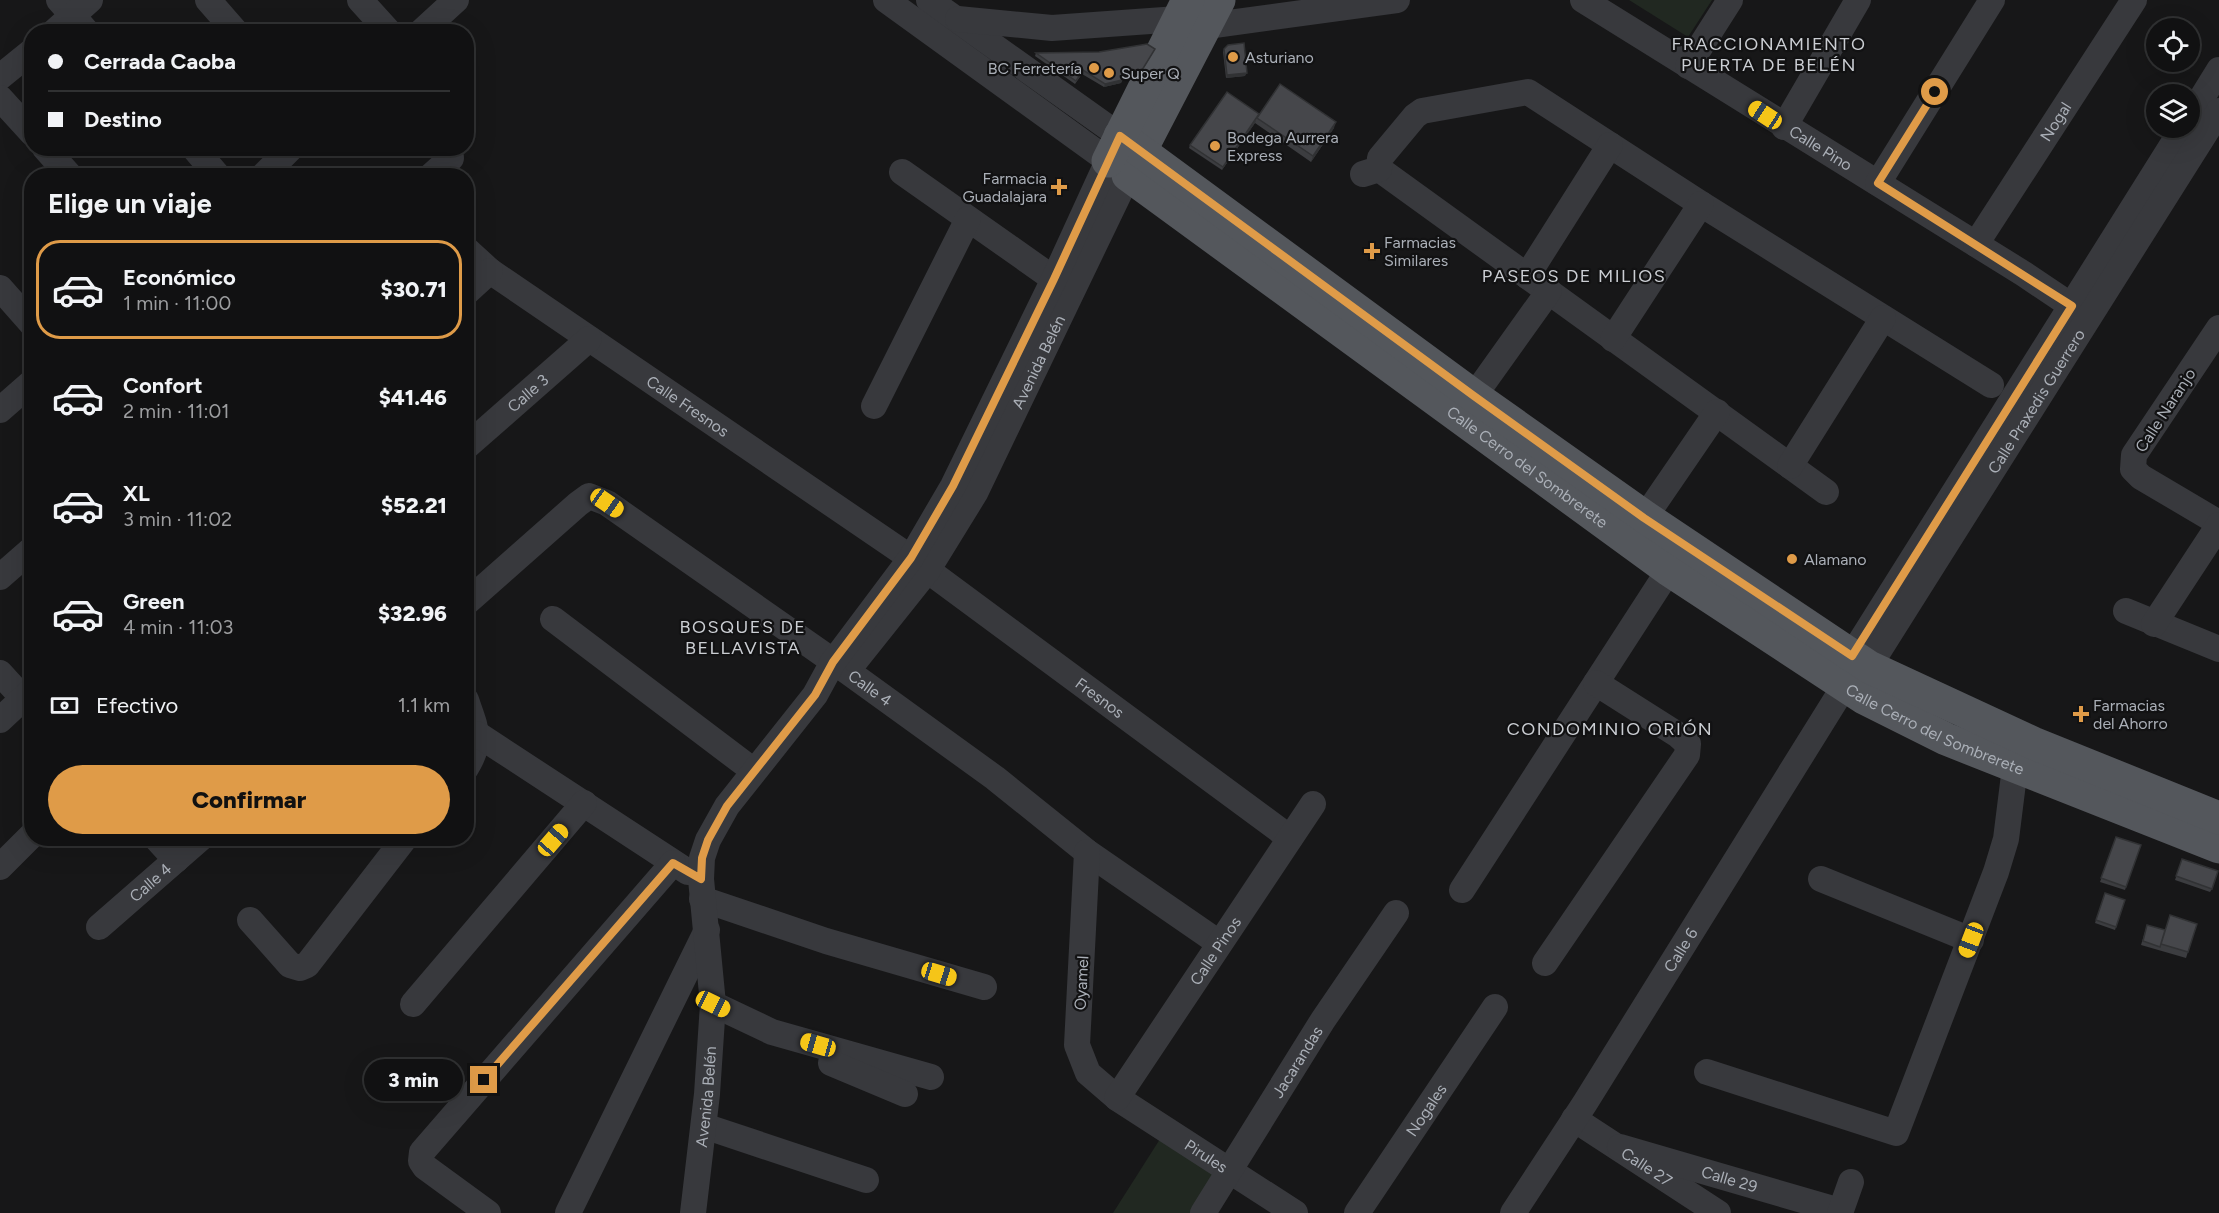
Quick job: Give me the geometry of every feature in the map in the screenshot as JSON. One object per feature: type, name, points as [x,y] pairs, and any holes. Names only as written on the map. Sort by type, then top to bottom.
[{"type":"main road","name":"Avenida Belén","points":[[1124,155],[1198,11]]},
{"type":"main road","name":"Calle Cerro del Sombrerete","points":[[1124,155],[1474,396],[1644,518],[1851,676],[2033,743],[2219,818]]},
{"type":"main road","name":"Calle Cerro del Sombrerete","points":[[1124,155],[1669,570],[1851,676],[1946,739],[2219,848]]},
{"type":"street","points":[[208,0],[229,24]]},
{"type":"street","points":[[360,0],[382,24]]},
{"type":"street","points":[[430,24],[456,0]]},
{"type":"street","name":"Calle Cerro del Sombrerete","points":[[886,0],[1124,155]]},
{"type":"street","name":"Calle Cerro del Sombrerete","points":[[930,0],[1124,155]]},
{"type":"street","name":"Calle Pino","points":[[1583,0],[1784,127],[1976,244],[2080,312]]},
{"type":"street","points":[[1688,66],[1730,0]]},
{"type":"street","points":[[1784,127],[1858,0]]},
{"type":"street","points":[[1878,183],[1992,0]]},
{"type":"street","name":"Nogal","points":[[1976,244],[2134,0]]},
{"type":"street","points":[[954,18],[1052,28],[1198,11],[1384,1]]},
{"type":"street","points":[[0,77],[24,58]]},
{"type":"street","points":[[2200,101],[2219,70]]},
{"type":"street","points":[[1826,492],[1549,291],[1371,171],[1380,158],[1415,116],[1422,111],[1517,92],[1536,95],[1701,204],[1991,385]]},
{"type":"street","points":[[0,98],[24,124]]},
{"type":"street","name":"Calle Praxedis Guerrero","points":[[1851,676],[2080,312],[2219,111]]},
{"type":"street","name":"Calle Praxedis Guerrero","points":[[2080,312],[2177,138]]},
{"type":"street","points":[[1527,276],[1610,145]]},
{"type":"street","name":"Avenida Belén","points":[[919,564],[953,486],[1054,279],[1124,155]]},
{"type":"street","name":"Avenida Belén","points":[[693,1213],[704,1126],[713,1004],[701,889],[702,858],[708,840],[727,806],[975,493],[1124,155]]},
{"type":"street","points":[[52,156],[63,168]]},
{"type":"street","points":[[201,156],[211,168]]},
{"type":"street","points":[[271,168],[283,156]]},
{"type":"street","points":[[440,168],[451,158]]},
{"type":"street","points":[[902,172],[1054,279]]},
{"type":"street","points":[[1613,339],[1701,204]]},
{"type":"street","points":[[874,406],[968,219]]},
{"type":"street","name":"Calle Fresnos","points":[[474,256],[490,271],[919,564]]},
{"type":"street","points":[[474,286],[490,271]]},
{"type":"street","points":[[0,288],[24,315]]},
{"type":"street","points":[[1474,396],[1549,291]]},
{"type":"street","points":[[1790,466],[1883,318]]},
{"type":"street","name":"Calle Naranjo","points":[[2219,328],[2134,455],[2133,469],[2141,477],[2219,524]]},
{"type":"street","name":"Calle 3","points":[[474,440],[589,339]]},
{"type":"street","points":[[0,410],[24,389]]},
{"type":"street","points":[[1644,518],[1717,412]]},
{"type":"street","name":"Calle 4","points":[[474,596],[589,496],[607,503],[840,666],[995,778],[1088,852],[1219,944]]},
{"type":"street","points":[[2154,624],[2219,524]]},
{"type":"street","points":[[0,577],[24,556]]},
{"type":"street","name":"Fresnos","points":[[919,564],[1290,838]]},
{"type":"street","points":[[1462,890],[1669,570]]},
{"type":"street","points":[[2126,611],[2219,649]]},
{"type":"street","points":[[553,619],[754,771]]},
{"type":"street","points":[[0,673],[24,695]]},
{"type":"street","name":"Calle 6","points":[[1514,1213],[1851,676]]},
{"type":"street","points":[[1545,963],[1687,755],[1689,744],[1678,735],[1596,683]]},
{"type":"street","points":[[0,720],[24,702]]},
{"type":"street","points":[[474,725],[477,735],[474,755]]},
{"type":"street","points":[[477,735],[673,863],[701,889],[826,941],[984,987]]},
{"type":"street","points":[[1707,1072],[1896,1133],[1971,940],[2006,839],[2015,766]]},
{"type":"street","points":[[413,1004],[584,803]]},
{"type":"street","name":"Calle Pinos","points":[[1117,1098],[1313,804]]},
{"type":"street","points":[[0,867],[24,843]]},
{"type":"street","points":[[163,846],[176,860]]},
{"type":"street","name":"Calle 4","points":[[99,927],[192,846]]},
{"type":"street","points":[[250,920],[290,965],[300,968],[307,965],[399,846]]},
{"type":"street","name":"Oyamel","points":[[1088,852],[1077,1045],[1088,1073],[1117,1098]]},
{"type":"street","points":[[488,1213],[425,1167],[421,1161],[422,1152],[673,863]]},
{"type":"street","points":[[1821,879],[1971,940]]},
{"type":"street","name":"Jacarandas","points":[[1203,1213],[1323,1020],[1396,913]]},
{"type":"street","points":[[568,1213],[707,930]]},
{"type":"street","points":[[713,1004],[825,1060],[905,1094]]},
{"type":"street","name":"Nogales","points":[[1357,1213],[1495,1007]]},
{"type":"street","points":[[772,1032],[931,1077]]},
{"type":"street","name":"Pirules","points":[[1117,1098],[1295,1213]]},
{"type":"street","name":"Calle 27","points":[[1574,1119],[1718,1213]]},
{"type":"street","points":[[704,1126],[866,1180]]},
{"type":"street","name":"Calle 29","points":[[1620,1147],[1840,1212]]},
{"type":"street","points":[[1840,1212],[1851,1182]]},
{"type":"shaded area","points":[[1629,0],[1712,0],[1688,37]]},
{"type":"shaded area","points":[[1167,1128],[1229,1168],[1201,1213],[1113,1213]]},
{"type":"building","points":[[1244,43],[1247,73],[1227,75],[1224,49],[1228,45]]},
{"type":"building","points":[[1147,44],[1155,49],[1139,75],[1127,68],[1122,80],[1105,84],[1083,70],[1076,81],[1036,53],[1099,52]]},
{"type":"building","points":[[1280,84],[1336,122],[1313,156],[1257,118]]},
{"type":"building","points":[[1227,92],[1259,114],[1223,167],[1190,145]]},
{"type":"building","points":[[2116,837],[2141,845],[2126,887],[2101,878]]},
{"type":"building","points":[[2182,859],[2218,871],[2212,889],[2176,876]]},
{"type":"building","points":[[2105,893],[2125,900],[2116,927],[2096,920]]},
{"type":"building","points":[[2170,915],[2197,924],[2188,952],[2161,944]]},
{"type":"building","points":[[2147,925],[2165,930],[2160,947],[2143,941]]},
{"type":"place","name":"Asturiano","points":[[1233,57]]},
{"type":"place","name":"BC Ferretería","points":[[1094,68]]},
{"type":"place","name":"Super Q","points":[[1109,73]]},
{"type":"place","name":"Bodega Aurrera Express","points":[[1215,146]]},
{"type":"place","name":"Farmacia Guadalajara","points":[[1059,187]]},
{"type":"place","name":"Farmacias Similares","points":[[1372,251]]},
{"type":"place","name":"Alamano","points":[[1792,559]]},
{"type":"place","name":"Farmacias del Ahorro","points":[[2081,714]]},
{"type":"district","name":"FRACCIONAMIENTO PUERTA DE BELÉN","points":[[1769,54]]},
{"type":"district","name":"PASEOS DE MILIOS","points":[[1574,276]]},
{"type":"district","name":"BOSQUES DE BELLAVISTA","points":[[743,637]]},
{"type":"district","name":"CONDOMINIO ORIÓN","points":[[1610,729]]},
{"type":"route","points":[[484,1080],[673,863],[701,879],[702,858],[708,840],[727,806],[815,695],[833,662],[911,558],[953,486],[1054,279],[1120,136],[1644,518],[1852,656],[2072,306],[1878,183],[1935,92]]}]
